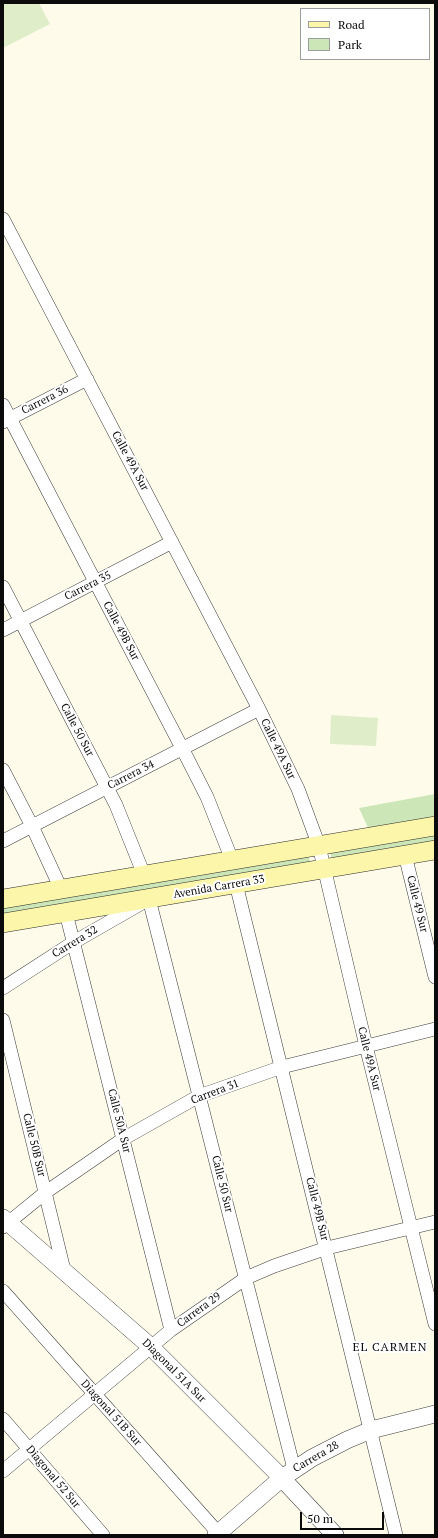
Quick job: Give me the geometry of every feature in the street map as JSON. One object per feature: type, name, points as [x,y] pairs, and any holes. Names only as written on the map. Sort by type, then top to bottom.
[{"type":"main road","points":[[3,899],[435,826]]},
{"type":"main road","name":"Avenida Carrera 33","points":[[3,923],[435,850]]},
{"type":"street","name":"Calle 49A Sur","points":[[3,219],[259,709],[298,789],[319,846],[366,1046],[435,1324]]},
{"type":"street","name":"Carrera 36","points":[[7,420],[87,379]]},
{"type":"street","name":"Calle 49B Sur","points":[[3,405],[7,420],[96,582],[207,797],[232,860]]},
{"type":"street","name":"Carrera 35","points":[[3,630],[172,542]]},
{"type":"street","name":"Calle 50 Sur","points":[[3,587],[116,805],[144,875]]},
{"type":"street","name":"Carrera 34","points":[[3,841],[259,709]]},
{"type":"street","points":[[3,770],[32,826],[61,889]]},
{"type":"street","name":"Calle 49 Sur","points":[[405,855],[435,977]]},
{"type":"street","name":"Calle 49B Sur","points":[[236,884],[327,1248],[396,1535]]},
{"type":"street","name":"Calle 50 Sur","points":[[149,899],[246,1278],[288,1474]]},
{"type":"street","name":"Carrera 32","points":[[3,988],[74,942],[149,899]]},
{"type":"street","name":"Calle 50A Sur","points":[[66,913],[171,1330]]},
{"type":"street","name":"Calle 50B Sur","points":[[3,1020],[64,1270]]},
{"type":"street","name":"Carrera 31","points":[[5,1223],[46,1192],[123,1139],[199,1096],[282,1067],[435,1029]]},
{"type":"street","name":"Carrera 29","points":[[3,1471],[171,1330],[246,1278],[274,1266],[327,1248],[435,1222]]},
{"type":"street","name":"Diagonal 51A Sur","points":[[5,1223],[64,1270],[151,1347],[288,1474],[336,1535]]},
{"type":"street","name":"Diagonal 51B Sur","points":[[3,1291],[218,1534]]},
{"type":"street","name":"Carrera 28","points":[[218,1534],[288,1474],[330,1448],[371,1430],[435,1414]]},
{"type":"street","name":"Diagonal 52 Sur","points":[[3,1419],[103,1535]]},
{"type":"green space","points":[[3,3],[39,3],[50,24],[3,48]]},
{"type":"green space","points":[[331,715],[378,718],[376,746],[330,744]]},
{"type":"green space","points":[[435,794],[435,820],[370,832],[359,808]]},
{"type":"green space","points":[[435,833],[435,845],[333,863],[330,851]]},
{"type":"green space","points":[[308,854],[311,865],[3,917],[3,905]]},
{"type":"district","name":"EL CARMEN","points":[[390,1348]]}]
